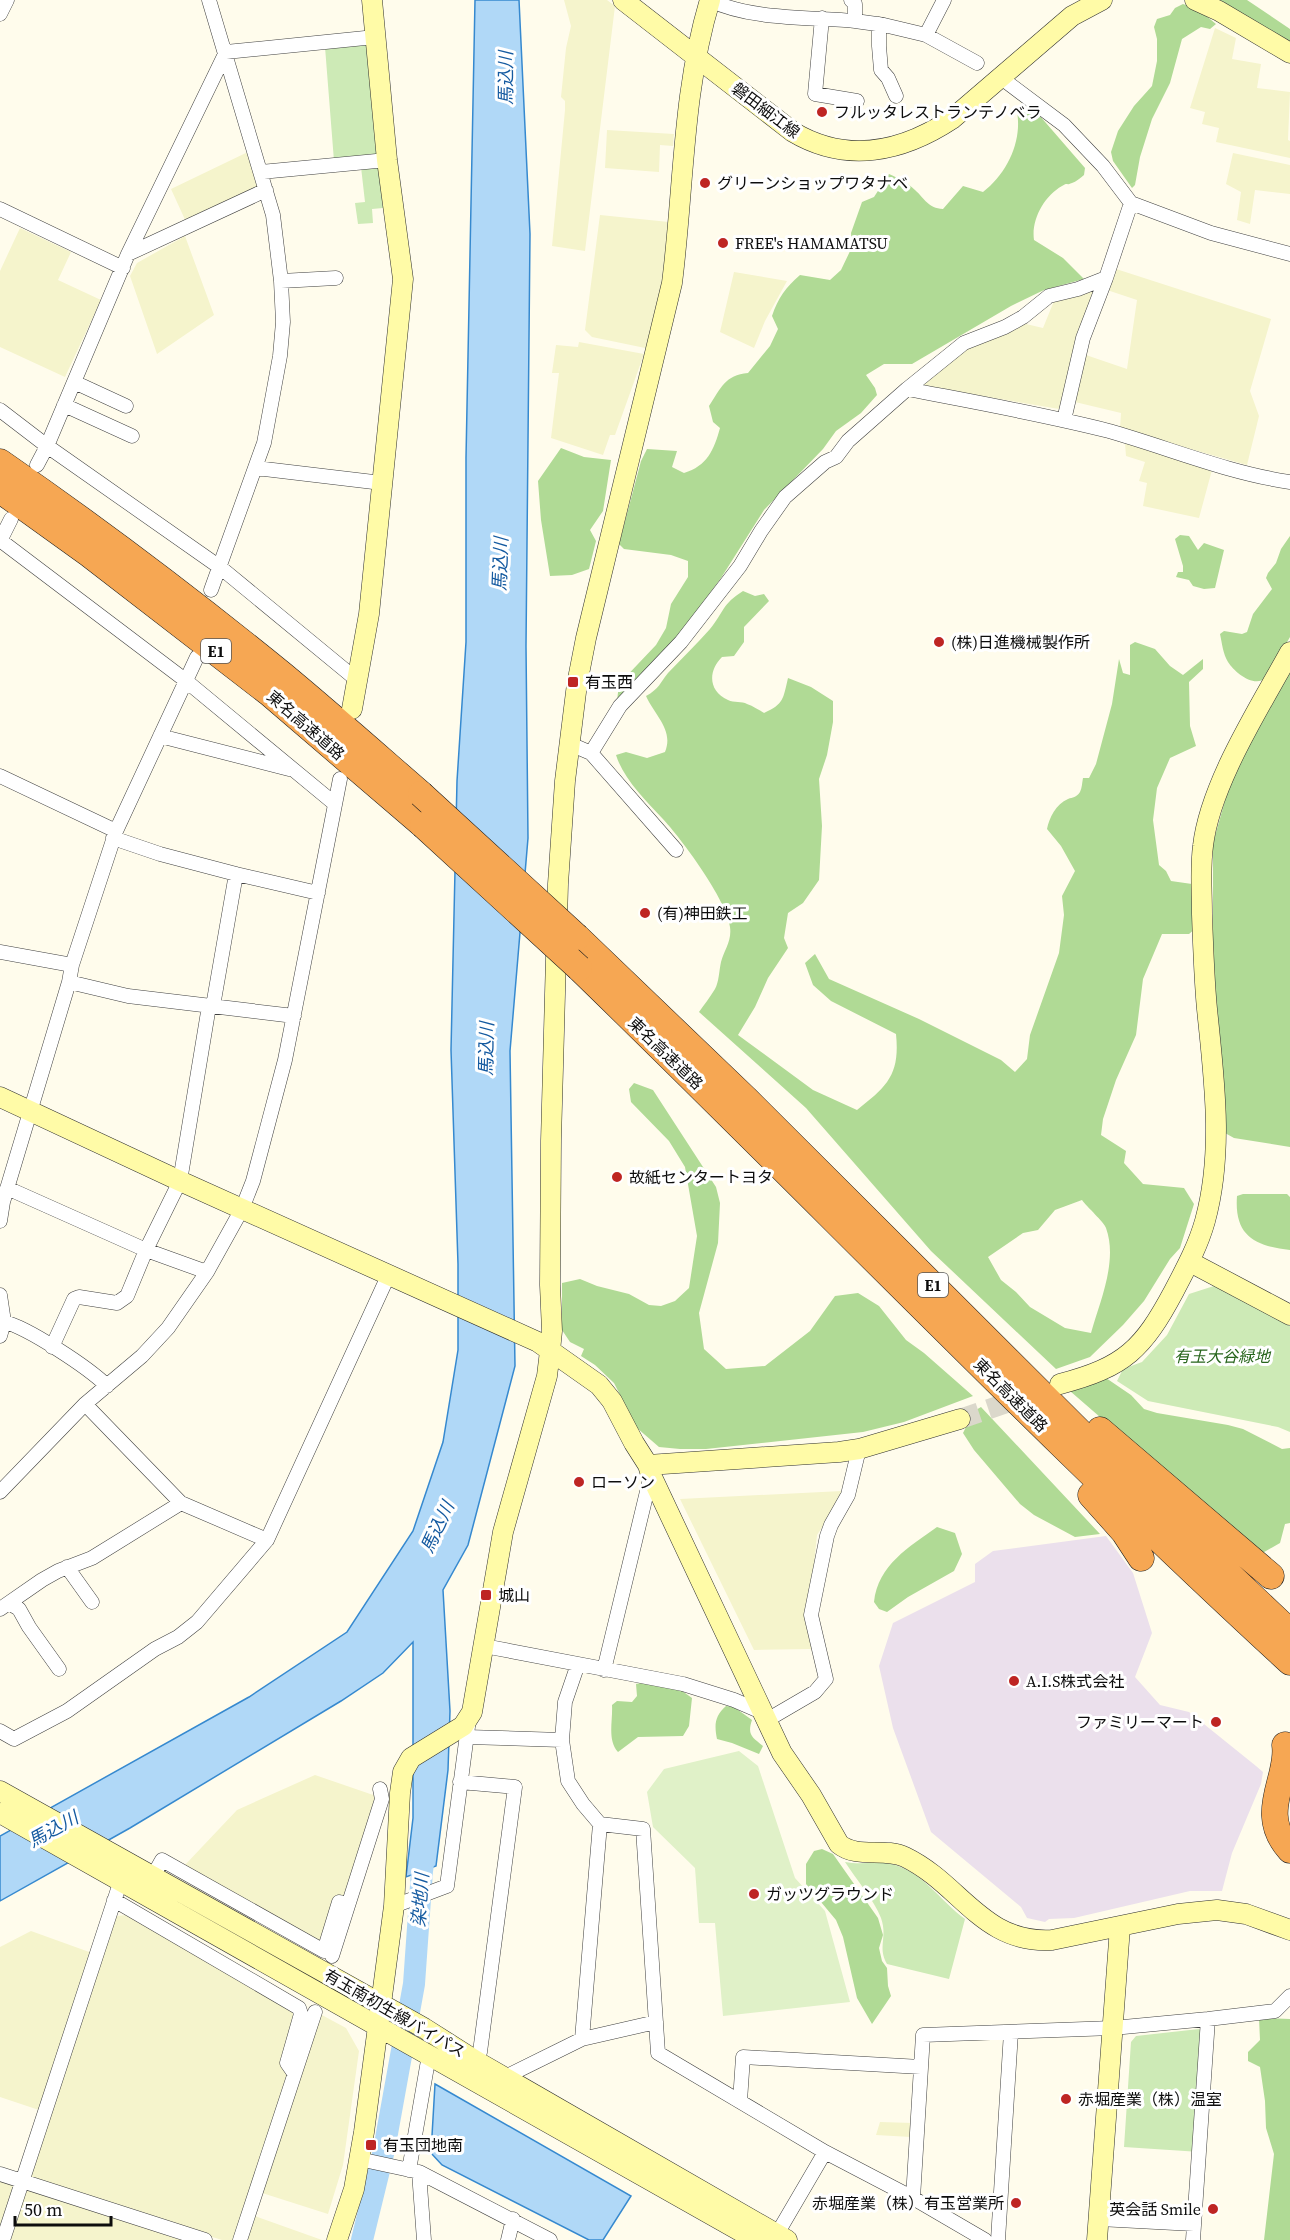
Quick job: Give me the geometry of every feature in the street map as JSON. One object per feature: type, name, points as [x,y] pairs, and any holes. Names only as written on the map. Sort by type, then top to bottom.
[{"type":"highway","name":"東名高速道路","points":[[0,462],[103,536],[213,620],[284,676],[421,794],[577,937],[747,1100],[1107,1459],[1290,1632]]},
{"type":"highway","name":"東名高速道路","points":[[0,490],[89,554],[261,686],[423,825],[579,968],[1193,1573],[1290,1662]]},
{"type":"highway","points":[[946,1299],[1271,1576]]},
{"type":"highway","points":[[957,1342],[1124,1532],[1141,1558]]},
{"type":"highway","points":[[1285,1745],[1289,1761],[1279,1794],[1277,1822],[1290,1850]]},
{"type":"street","points":[[0,14],[7,0]]},
{"type":"street","points":[[209,0],[273,215],[284,322],[264,443],[211,590]]},
{"type":"street","points":[[352,709],[369,614],[403,279],[387,160],[372,0]]},
{"type":"street","name":"磐田細江線","points":[[623,0],[793,132],[817,144],[844,150],[890,148],[922,137],[952,119],[1072,16],[1102,0]]},
{"type":"street","points":[[394,1906],[447,1886],[464,1729],[484,1646],[503,1532],[546,1376],[544,1346],[552,1331],[550,1285],[552,1083],[558,884],[565,781],[577,684],[595,597],[672,284],[678,238],[688,103],[696,56],[710,0],[751,11],[879,24],[927,36],[977,63]]},
{"type":"street","points":[[927,36],[944,0]]},
{"type":"street","points":[[1195,0],[1219,11],[1290,53]]},
{"type":"street","points":[[854,1],[855,21]]},
{"type":"street","points":[[822,18],[814,94],[857,101]]},
{"type":"street","points":[[879,24],[881,70],[888,78],[896,96]]},
{"type":"street","points":[[226,52],[375,37]]},
{"type":"street","points":[[37,465],[129,254],[226,52]]},
{"type":"street","points":[[1000,77],[1064,125],[1103,166],[1131,203],[1211,233],[1290,254]]},
{"type":"street","points":[[261,172],[387,160]]},
{"type":"street","points":[[129,254],[266,190]]},
{"type":"street","points":[[1064,420],[1083,338],[1131,203]]},
{"type":"street","points":[[0,209],[123,268]]},
{"type":"street","points":[[281,281],[336,278]]},
{"type":"street","points":[[591,753],[620,706],[681,642],[740,566],[761,531],[786,497],[825,462],[836,457],[848,441],[907,389],[964,343],[1005,327],[1023,317],[1049,296],[1078,289],[1106,278]]},
{"type":"street","points":[[74,382],[126,406]]},
{"type":"street","points":[[907,389],[1064,420],[1112,432],[1249,474],[1290,482]]},
{"type":"street","points":[[64,405],[132,436]]},
{"type":"street","points":[[0,410],[47,446],[220,568],[357,680]]},
{"type":"street","points":[[256,468],[382,483]]},
{"type":"street","points":[[11,519],[0,540],[184,680],[335,804]]},
{"type":"street","points":[[1060,1384],[1109,1368],[1135,1350],[1161,1316],[1190,1263],[1200,1237],[1209,1204],[1216,1144],[1214,1066],[1203,954],[1203,844],[1211,813],[1232,759],[1290,652]]},
{"type":"street","points":[[0,1221],[1,1202],[69,982],[72,965],[115,835],[196,657]]},
{"type":"street","points":[[160,736],[292,769]]},
{"type":"street","points":[[570,744],[591,753],[675,850]]},
{"type":"street","points":[[0,776],[115,835],[160,854],[318,893]]},
{"type":"street","points":[[0,1492],[85,1404],[142,1356],[168,1328],[207,1272],[242,1209],[253,1181],[285,1060],[340,779]]},
{"type":"street","points":[[52,1347],[74,1299],[80,1297],[117,1303],[127,1296],[146,1250],[180,1181],[236,874]]},
{"type":"street","points":[[0,952],[72,965]]},
{"type":"street","points":[[69,982],[128,996],[294,1016]]},
{"type":"street","points":[[0,1097],[544,1346],[599,1385],[612,1401],[633,1443],[650,1470],[782,1754],[811,1795],[838,1844],[845,1849],[886,1852],[913,1862],[930,1873],[999,1930],[1022,1939],[1052,1940],[1188,1913],[1227,1911],[1263,1919],[1290,1930]]},
{"type":"street","points":[[7,1188],[146,1250],[207,1272]]},
{"type":"street","points":[[1190,1263],[1290,1314]]},
{"type":"street","points":[[0,1731],[14,1739],[36,1729],[178,1637],[197,1622],[267,1540],[389,1274]]},
{"type":"street","points":[[0,1295],[4,1322],[0,1336]]},
{"type":"street","points":[[4,1322],[13,1324],[52,1347],[94,1374],[106,1386]]},
{"type":"street","points":[[85,1404],[181,1503],[267,1540]]},
{"type":"street","points":[[650,1470],[859,1449],[960,1419]]},
{"type":"street","points":[[766,1716],[815,1692],[826,1679],[812,1622],[812,1607],[827,1536],[848,1496],[859,1449]]},
{"type":"street","points":[[604,1670],[650,1470]]},
{"type":"street","points":[[4,1605],[28,1588],[67,1567],[92,1558],[181,1503]]},
{"type":"street","points":[[67,1567],[93,1602]]},
{"type":"street","points":[[4,1605],[19,1610],[29,1628],[59,1669]]},
{"type":"street","points":[[484,1646],[683,1684],[734,1700],[766,1716]]},
{"type":"street","points":[[578,1664],[565,1702],[562,1740],[568,1781],[600,1824],[643,1829],[658,2053],[825,2152],[913,2198],[985,2240]]},
{"type":"street","points":[[338,2240],[361,2160],[382,2028],[394,1906],[401,1782],[406,1764],[411,1758],[464,1729],[562,1740]]},
{"type":"street","points":[[460,1782],[515,1787],[480,2052],[476,2061]]},
{"type":"street","points":[[332,1956],[382,1799],[380,1789]]},
{"type":"street","name":"有玉南初生線バイパス","points":[[3,1800],[126,1861],[424,2028],[476,2061],[782,2237]]},
{"type":"street","name":"有玉南初生線バイパス","points":[[3,1800],[113,1876],[756,2240]]},
{"type":"street","points":[[582,2039],[600,1824]]},
{"type":"street","points":[[153,1876],[162,1860],[324,1951],[339,1902],[348,1905]]},
{"type":"street","points":[[3,2240],[114,1900],[113,1876]]},
{"type":"street","points":[[114,1900],[299,2008],[301,2014],[287,2063],[294,2073]]},
{"type":"street","points":[[1097,2240],[1120,1927]]},
{"type":"street","points":[[913,2198],[923,2035],[1113,2028],[1208,2019],[1275,2011],[1290,1996]]},
{"type":"street","points":[[240,2240],[315,2012]]},
{"type":"street","points":[[1193,2240],[1208,2019]]},
{"type":"street","points":[[505,2077],[582,2039],[656,2022]]},
{"type":"street","points":[[998,2240],[1011,2032]]},
{"type":"street","points":[[424,2240],[414,2171],[425,2053]]},
{"type":"street","points":[[740,2101],[743,2057],[921,2067]]},
{"type":"street","points":[[782,2237],[825,2152]]},
{"type":"street","points":[[361,2160],[414,2171],[513,2219],[550,2240]]},
{"type":"street","points":[[0,2174],[206,2240]]},
{"type":"street","points":[[508,2240],[513,2219]]},
{"type":"street","points":[[1099,2219],[1194,2224]]},
{"type":"shaded area","name":"A.I.S株式会社","points":[[1106,1536],[1133,1573],[1152,1633],[1135,1677],[1160,1705],[1189,1712],[1263,1772],[1261,1784],[1232,1853],[1222,1891],[1190,1891],[1074,1918],[1049,1919],[1045,1922],[1027,1918],[1021,1907],[931,1832],[893,1728],[879,1666],[893,1623],[975,1582],[975,1564],[993,1551]]},
{"type":"green space","points":[[564,0],[607,0],[615,6],[585,251],[552,246],[565,110],[565,101],[561,97],[566,48],[571,26]]},
{"type":"green space","points":[[1220,0],[1247,0],[1290,29],[1290,42]]},
{"type":"green space","points":[[1183,4],[1199,10],[1216,24],[1210,29],[1201,27],[1182,39],[1170,83],[1152,119],[1140,157],[1135,185],[1132,188],[1113,161],[1111,152],[1118,131],[1134,106],[1152,86],[1157,61],[1157,39],[1154,27],[1157,19],[1170,15],[1175,8]]},
{"type":"green space","points":[[1215,28],[1236,38],[1232,59],[1261,64],[1257,88],[1290,92],[1288,140],[1290,141],[1290,158],[1216,142],[1219,128],[1202,124],[1205,112],[1190,108]]},
{"type":"green space","points":[[364,43],[369,45],[380,157],[334,161],[325,47]]},
{"type":"green space","points":[[1016,107],[1033,108],[1085,168],[1084,175],[1075,182],[1056,190],[1044,202],[1037,217],[1034,232],[1034,240],[1063,258],[1084,279],[1044,290],[1011,306],[912,364],[884,364],[866,375],[877,395],[861,413],[836,431],[823,449],[764,510],[721,578],[675,641],[617,701],[619,684],[656,645],[666,628],[671,604],[688,577],[688,561],[671,555],[624,549],[619,544],[641,461],[647,449],[677,451],[672,467],[684,473],[704,461],[712,450],[720,428],[713,422],[709,406],[724,384],[734,376],[748,373],[770,346],[778,329],[772,316],[780,298],[791,284],[800,275],[830,280],[841,270],[852,247],[851,233],[862,202],[874,197],[889,174],[909,185],[934,207],[943,209],[963,186],[983,192],[1007,165],[1018,131]]},
{"type":"green space","points":[[607,130],[674,134],[673,146],[660,145],[659,172],[605,168]]},
{"type":"green space","points":[[252,150],[260,187],[187,224],[171,189]]},
{"type":"green space","points":[[1233,153],[1290,165],[1290,194],[1255,190],[1250,224],[1237,220],[1241,192],[1226,184]]},
{"type":"green space","points":[[376,166],[379,168],[383,208],[372,209],[373,223],[358,224],[355,203],[365,202],[361,167]]},
{"type":"green space","points":[[600,215],[669,222],[665,280],[650,349],[592,337],[585,330]]},
{"type":"green space","points":[[20,228],[71,252],[58,280],[101,300],[65,377],[0,347],[0,271]]},
{"type":"green space","points":[[185,236],[214,315],[157,354],[130,276],[137,263]]},
{"type":"green space","points":[[1113,268],[1271,319],[1250,391],[1259,416],[1247,465],[1120,429],[1121,413],[1075,402],[1083,354],[1127,369],[1137,300],[1104,289]]},
{"type":"green space","points":[[734,272],[787,281],[765,321],[754,348],[720,332]]},
{"type":"green space","points":[[1094,291],[1059,409],[922,386],[963,351],[1026,324],[1043,328],[1054,301]]},
{"type":"green space","points":[[579,342],[644,354],[615,435],[610,435],[603,455],[551,438],[559,373],[552,373],[556,345],[578,347]]},
{"type":"green space","points":[[1125,443],[1212,470],[1199,518],[1143,506],[1147,483],[1139,481],[1145,462],[1126,456]]},
{"type":"green space","points":[[561,448],[584,457],[611,460],[603,511],[590,530],[596,541],[589,569],[572,575],[550,576],[541,520],[538,481]]},
{"type":"green space","points":[[1180,535],[1189,536],[1198,550],[1204,543],[1224,550],[1215,588],[1204,589],[1193,586],[1189,580],[1176,577],[1178,572],[1183,572],[1175,539]]},
{"type":"green space","points":[[1290,536],[1290,637],[1267,677],[1257,681],[1251,680],[1240,675],[1228,662],[1220,634],[1224,631],[1242,634],[1247,632],[1253,614],[1272,589],[1266,578]]},
{"type":"green space","points":[[743,591],[755,596],[764,594],[769,601],[744,627],[744,642],[734,656],[722,657],[717,662],[712,680],[721,696],[728,700],[745,703],[764,713],[782,700],[788,678],[811,687],[833,701],[833,722],[827,755],[819,779],[822,826],[819,880],[803,903],[788,913],[784,938],[788,948],[768,978],[755,1007],[738,1035],[813,1090],[857,1110],[877,1094],[890,1078],[896,1059],[896,1034],[831,1001],[813,985],[805,963],[815,954],[829,979],[919,1019],[1001,1060],[1015,1072],[1027,1059],[1030,1035],[1059,953],[1064,915],[1062,896],[1075,871],[1061,846],[1047,829],[1048,825],[1051,816],[1060,804],[1079,794],[1083,778],[1089,778],[1096,764],[1112,704],[1119,659],[1123,673],[1130,675],[1130,645],[1135,642],[1155,649],[1170,666],[1183,675],[1203,659],[1203,669],[1189,682],[1190,726],[1196,746],[1170,758],[1157,788],[1153,820],[1159,865],[1166,871],[1171,881],[1192,884],[1196,928],[1189,934],[1162,934],[1143,979],[1136,1035],[1116,1080],[1103,1119],[1101,1135],[1126,1151],[1124,1163],[1143,1184],[1184,1188],[1194,1204],[1180,1248],[1170,1259],[1144,1301],[1090,1357],[1056,1369],[931,1251],[806,1108],[699,1012],[717,983],[721,962],[730,937],[727,915],[721,901],[691,854],[629,780],[616,755],[626,752],[647,758],[665,752],[667,737],[665,730],[646,696],[657,688],[668,673],[705,635],[727,604]],"holes":[[[1082,1200],[1106,1228],[1110,1254],[1103,1294],[1091,1333],[1065,1328],[1030,1307],[1001,1280],[988,1257],[1023,1233],[1038,1230],[1055,1210]]]},
{"type":"green space","points":[[1290,671],[1290,1147],[1234,1138],[1225,1133],[1221,1053],[1215,1010],[1213,843],[1230,783]]},
{"type":"green space","points":[[634,1083],[653,1090],[716,1187],[720,1203],[718,1243],[699,1313],[704,1349],[726,1369],[765,1366],[810,1331],[835,1296],[858,1293],[879,1306],[906,1340],[973,1396],[904,1422],[863,1432],[706,1449],[659,1447],[637,1428],[614,1383],[595,1365],[581,1356],[584,1349],[570,1342],[562,1330],[562,1283],[580,1279],[629,1294],[649,1305],[661,1306],[675,1301],[689,1288],[697,1236],[685,1167],[669,1141],[631,1102],[629,1089]]},
{"type":"green space","points":[[1287,1194],[1290,1197],[1290,1250],[1257,1242],[1243,1230],[1237,1210],[1237,1196]]},
{"type":"green space","name":"有玉大谷緑地","points":[[1214,1286],[1290,1326],[1290,1432],[1278,1427],[1148,1401],[1117,1381],[1123,1369],[1142,1362],[1167,1335],[1189,1294]]},
{"type":"green space","points":[[1106,1378],[1131,1395],[1144,1409],[1243,1429],[1282,1449],[1290,1448],[1290,1523],[1285,1524],[1280,1543],[1259,1555],[1070,1391]]},
{"type":"green space","points":[[981,1407],[1100,1534],[1075,1537],[1034,1515],[1020,1504],[974,1450],[963,1433],[969,1421],[969,1414]]},
{"type":"green space","points":[[842,1491],[843,1496],[817,1535],[813,1574],[804,1614],[812,1649],[754,1650],[680,1499]]},
{"type":"green space","points":[[937,1527],[955,1533],[962,1554],[954,1571],[908,1597],[887,1612],[879,1609],[874,1602],[877,1589],[888,1567],[896,1558]]},
{"type":"green space","points":[[645,1682],[678,1688],[692,1698],[689,1726],[683,1736],[638,1737],[618,1752],[612,1736],[612,1705],[617,1701],[632,1702],[637,1696],[636,1684]]},
{"type":"green space","points":[[726,1706],[734,1707],[752,1720],[751,1735],[763,1746],[759,1754],[717,1739],[716,1721]]},
{"type":"green space","name":"ガッツグラウンド","points":[[739,1751],[758,1766],[795,1878],[825,1911],[850,2002],[723,2016],[715,1923],[699,1923],[695,1868],[653,1827],[647,1792],[664,1769]]},
{"type":"green space","points":[[315,1775],[379,1797],[348,1898],[337,1896],[323,1940],[318,1942],[184,1866],[237,1810]]},
{"type":"green space","points":[[822,1849],[833,1854],[878,1918],[883,1935],[879,1948],[882,1961],[887,1968],[891,1996],[872,2024],[857,1998],[843,1937],[836,1920],[806,1884],[806,1864],[814,1851]]},
{"type":"green space","points":[[845,1862],[885,1863],[913,1873],[965,1919],[949,1979],[887,1964],[883,1952],[881,1918]]},
{"type":"green space","points":[[127,1915],[296,2011],[298,2016],[280,2065],[290,2076],[235,2240],[222,2240],[34,2182],[27,2172],[116,1916]]},
{"type":"green space","points":[[31,1931],[92,1953],[42,2111],[0,2097],[0,1947]]},
{"type":"green space","points":[[320,2014],[346,2028],[359,2051],[343,2165],[328,2214],[259,2192]]},
{"type":"green space","points":[[1259,2018],[1290,2019],[1290,2240],[1264,2240],[1274,2154],[1266,2128],[1260,2067],[1248,2061],[1248,2052],[1260,2040]]},
{"type":"green space","points":[[1199,2029],[1206,2035],[1200,2152],[1124,2147],[1131,2042],[1136,2036]]},
{"type":"green space","points":[[880,2122],[913,2123],[911,2137],[876,2135]]},
{"type":"green space","points":[[0,2179],[13,2183],[15,2188],[0,2234]]},
{"type":"green space","points":[[24,2188],[182,2240],[8,2240]]},
{"type":"green space","points":[[252,2215],[322,2240],[243,2240]]},
{"type":"water","name":"馬込川","points":[[475,0],[519,0],[530,234],[526,646],[528,838],[510,1051],[515,1366],[468,1545],[443,1590],[450,1711],[448,1770],[436,1866],[406,1877],[413,1818],[413,1642],[383,1673],[341,1701],[130,1828],[0,1901],[0,1836],[249,1697],[347,1632],[413,1531],[443,1442],[458,1350],[458,1264],[451,1050],[457,781],[466,642],[466,458]]},
{"type":"water","points":[[435,2084],[631,2196],[603,2240],[589,2240],[442,2165],[431,2153]]},
{"type":"waterway","name":"染地川","points":[[362,2240],[384,2150],[414,1984],[426,1842]]},
{"type":"tunnel","points":[[960,1419],[1027,1396]]},
{"type":"place","name":"フルッタレストランテノベラ","points":[[822,112]]},
{"type":"place","name":"グリーンショップワタナベ","points":[[705,183]]},
{"type":"place","name":"FREE's HAMAMATSU","points":[[723,243]]},
{"type":"place","name":"(株)日進機械製作所","points":[[939,642]]},
{"type":"place","name":"有玉西","points":[[573,682]]},
{"type":"place","name":"(有)神田鉄工","points":[[645,913]]},
{"type":"place","name":"故紙センタートヨタ","points":[[617,1177]]},
{"type":"place","name":"ローソン","points":[[579,1482]]},
{"type":"place","name":"城山","points":[[486,1595]]},
{"type":"place","name":"A.I.S株式会社","points":[[1014,1681]]},
{"type":"place","name":"ファミリーマート","points":[[1216,1722]]},
{"type":"place","name":"ガッツグラウンド","points":[[754,1894]]},
{"type":"place","name":"赤堀産業（株）温室","points":[[1066,2099]]},
{"type":"place","name":"有玉団地南","points":[[371,2145]]},
{"type":"place","name":"赤堀産業（株）有玉営業所","points":[[1016,2203]]},
{"type":"place","name":"英会話 Smile","points":[[1213,2209]]}]
